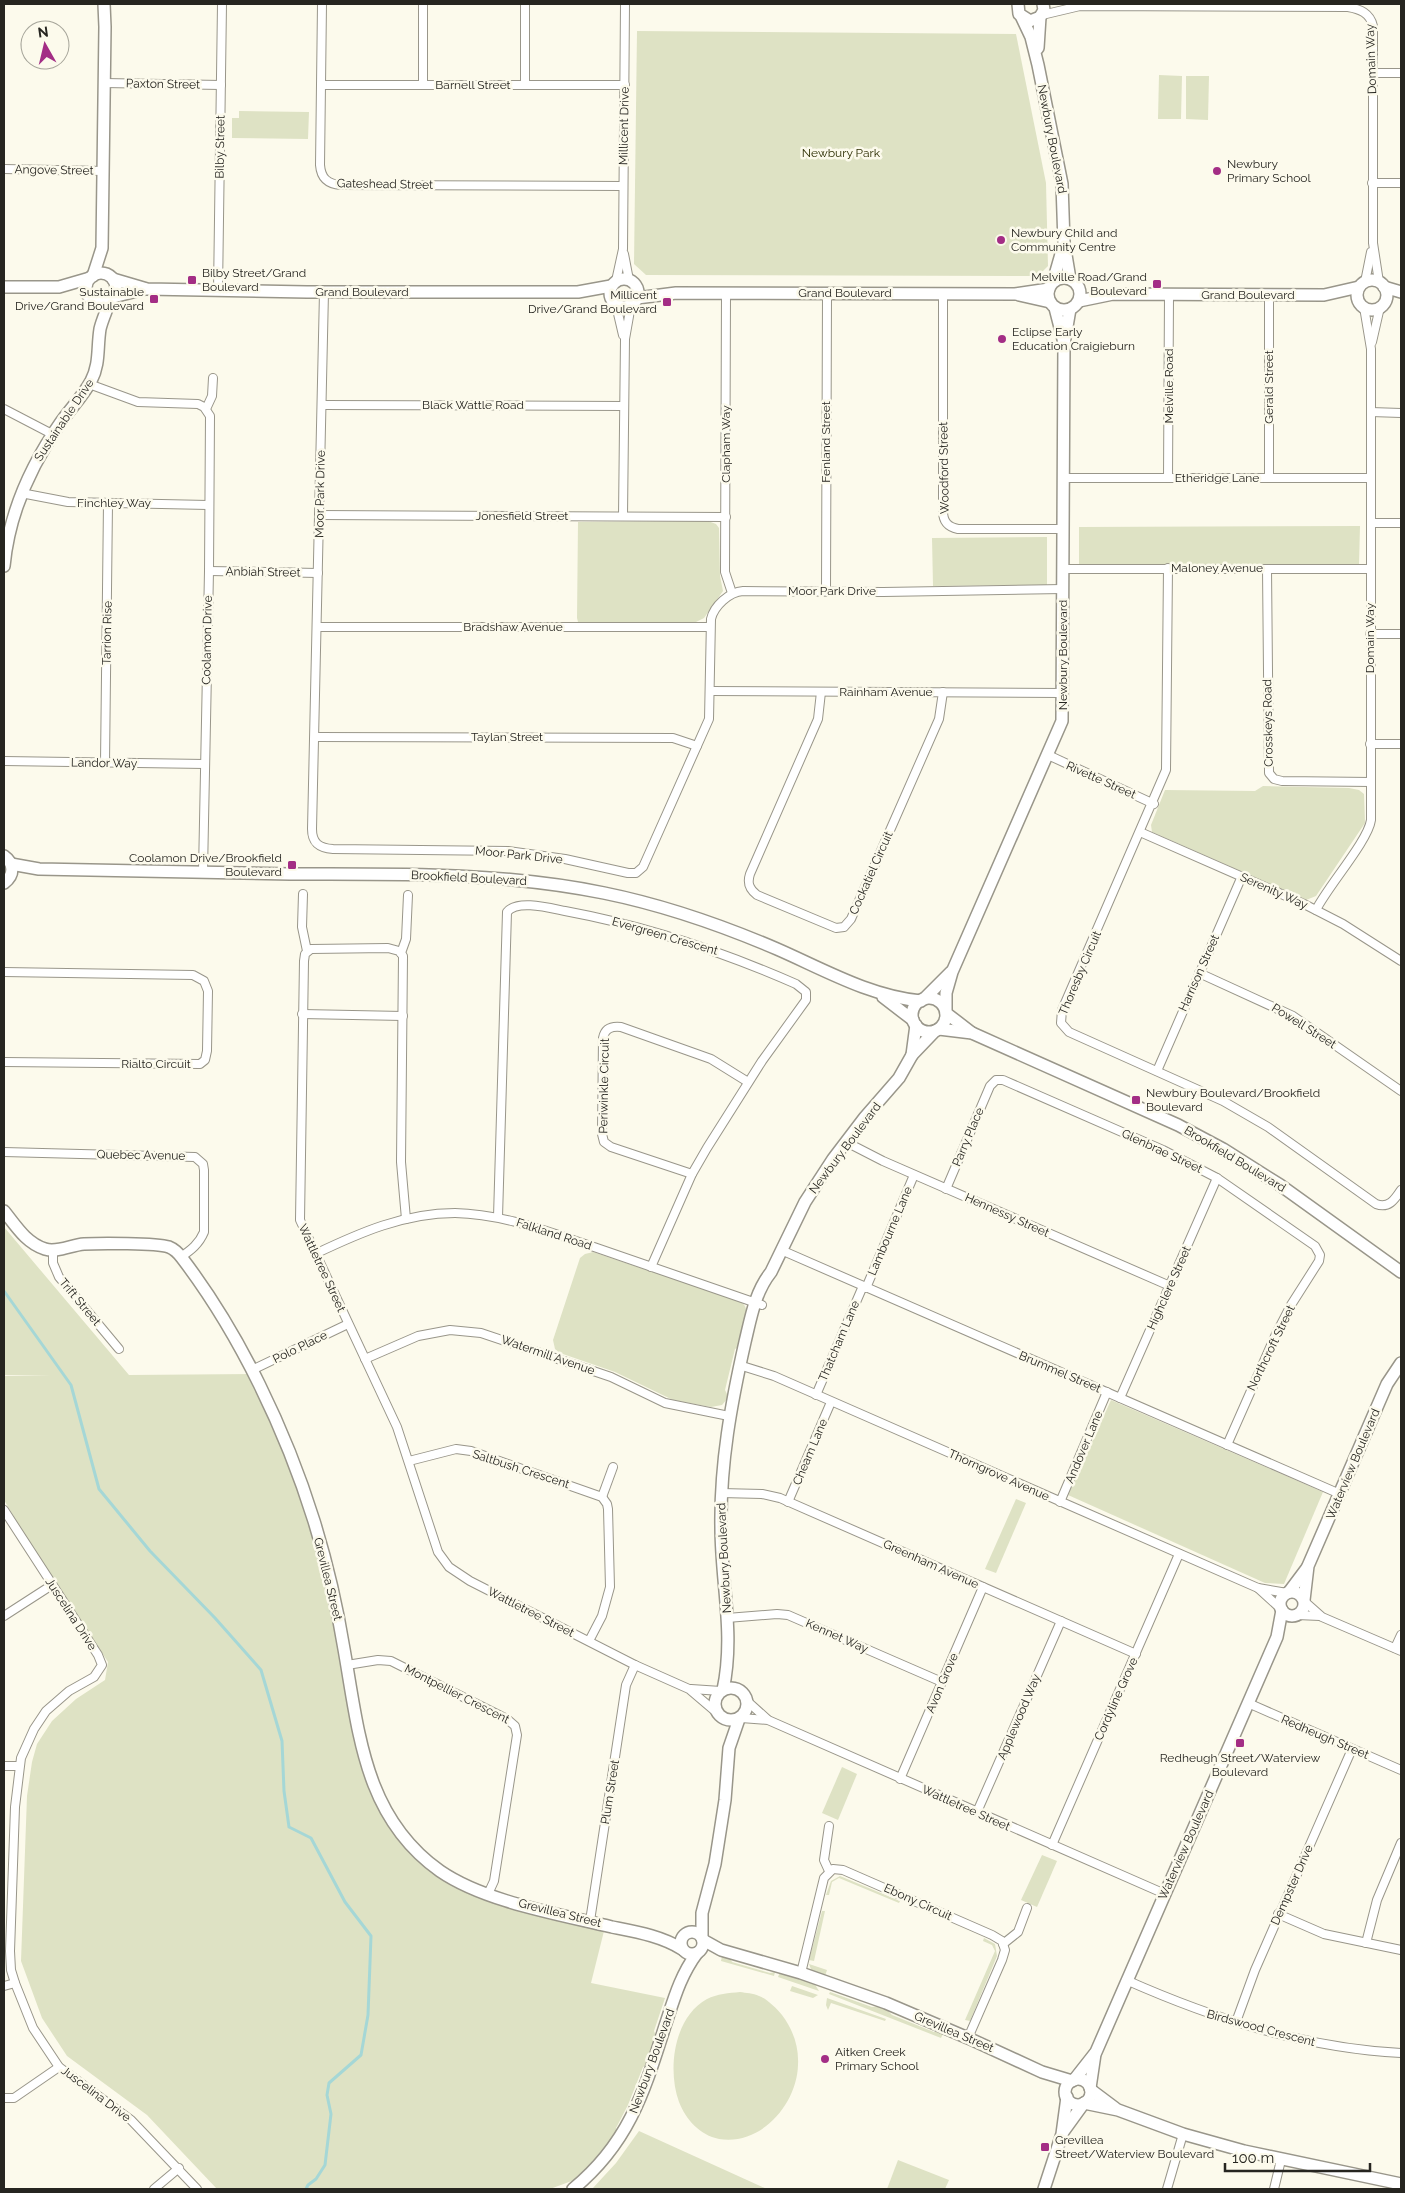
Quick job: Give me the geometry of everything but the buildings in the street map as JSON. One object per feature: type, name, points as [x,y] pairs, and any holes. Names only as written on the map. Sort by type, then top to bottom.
[{"type":"street","points":[[91,298],[87,287],[102,248],[104,4]]},
{"type":"street","name":"Bilby Street","points":[[218,291],[222,4]]},
{"type":"street","name":"Gateshead Street","points":[[322,4],[320,171],[326,180],[334,184],[624,186]]},
{"type":"street","points":[[423,4],[423,85]]},
{"type":"street","points":[[525,4],[525,85]]},
{"type":"street","name":"Millicent Drive","points":[[614,283],[623,249],[625,4]]},
{"type":"street","name":"Newbury Boulevard","points":[[1018,4],[1018,10],[1031,37],[1038,64],[1062,184],[1064,243],[1070,279]]},
{"type":"street","name":"Domain Way","points":[[1068,4],[1080,6]]},
{"type":"street","points":[[1364,12],[1368,4]]},
{"type":"street","name":"Domain Way","points":[[1042,12],[1080,6],[1148,5],[1348,6],[1364,12],[1372,21],[1373,26],[1373,243],[1382,284]]},
{"type":"street","points":[[1022,18],[1030,21],[1042,12]]},
{"type":"street","name":"Newbury Boulevard","points":[[1038,64],[1037,39],[1042,12]]},
{"type":"street","points":[[1373,73],[1401,73]]},
{"type":"street","name":"Paxton Street","points":[[104,83],[221,85]]},
{"type":"street","name":"Barnell Street","points":[[321,85],[625,85]]},
{"type":"street","name":"Angove Street","points":[[4,169],[104,171]]},
{"type":"street","points":[[1372,183],[1401,183]]},
{"type":"street","name":"Newbury Boulevard","points":[[1051,285],[1064,243]]},
{"type":"street","name":"Domain Way","points":[[1362,284],[1373,243]]},
{"type":"street","points":[[59,287],[101,303],[111,299],[116,288],[102,248]]},
{"type":"street","name":"Millicent Drive","points":[[623,249],[633,292],[624,339],[623,516]]},
{"type":"street","points":[[4,287],[59,287],[101,273],[111,277]]},
{"type":"street","name":"Grand Boulevard","points":[[111,277],[146,289],[324,292],[578,292],[614,283],[633,292],[1015,294],[1051,285]]},
{"type":"street","points":[[1061,278],[1070,279],[1079,288],[1075,305],[1066,310],[1053,305],[1051,285],[1061,278]]},
{"type":"street","points":[[1401,292],[1374,280],[1362,284],[1357,298],[1362,306],[1372,310],[1401,298]]},
{"type":"street","points":[[614,283],[614,302]]},
{"type":"street","name":"Grand Boulevard","points":[[1079,288],[1113,294],[1324,295],[1362,284]]},
{"type":"street","points":[[1382,284],[1387,295],[1382,305]]},
{"type":"street","name":"Grand Boulevard","points":[[111,299],[146,289]]},
{"type":"street","name":"Moor Park Drive","points":[[324,292],[312,834],[315,842],[320,846],[333,849],[508,851],[565,859],[633,873],[638,872],[644,867],[709,719],[710,628],[714,610],[732,593],[743,591],[1063,589]]},
{"type":"street","name":"Grand Boulevard","points":[[578,292],[614,302],[624,307],[633,292]]},
{"type":"street","name":"Clapham Way","points":[[726,293],[725,572],[732,593]]},
{"type":"street","name":"Fenland Street","points":[[826,294],[826,591]]},
{"type":"street","name":"Woodford Street","points":[[943,294],[942,511],[945,522],[958,529],[1063,529]]},
{"type":"street","name":"Grand Boulevard","points":[[1015,294],[1053,305]]},
{"type":"street","name":"Grand Boulevard","points":[[1075,305],[1113,294]]},
{"type":"street","name":"Melville Road","points":[[1168,478],[1169,295]]},
{"type":"street","name":"Gerald Street","points":[[1269,295],[1269,478]]},
{"type":"street","name":"Grand Boulevard","points":[[1324,295],[1362,306]]},
{"type":"street","name":"Sustainable Drive","points":[[91,298],[100,330]]},
{"type":"street","name":"Sustainable Drive","points":[[4,566],[12,524],[21,493],[38,456],[52,434],[90,384],[98,364],[100,330],[111,299]]},
{"type":"street","name":"Millicent Drive","points":[[614,302],[624,339]]},
{"type":"street","name":"Newbury Boulevard","points":[[1053,305],[1064,344]]},
{"type":"street","name":"Newbury Boulevard","points":[[946,1012],[946,993],[952,972],[1062,721],[1064,344],[1075,305]]},
{"type":"street","name":"Domain Way","points":[[1371,349],[1382,305]]},
{"type":"street","name":"Domain Way","points":[[1316,910],[1328,888],[1370,826],[1371,349],[1362,306]]},
{"type":"street","name":"Coolamon Drive","points":[[203,872],[210,420],[206,409],[212,396],[213,378]]},
{"type":"street","points":[[90,384],[138,402],[195,404],[206,409]]},
{"type":"street","name":"Black Wattle Road","points":[[322,405],[624,406]]},
{"type":"street","points":[[4,409],[52,434]]},
{"type":"street","points":[[1371,412],[1401,413]]},
{"type":"street","name":"Etheridge Lane","points":[[1063,478],[1371,478]]},
{"type":"street","name":"Finchley Way","points":[[21,493],[68,502],[208,505]]},
{"type":"street","name":"Tarrion Rise","points":[[105,763],[108,503]]},
{"type":"street","name":"Jonesfield Street","points":[[319,515],[726,517]]},
{"type":"street","points":[[1371,523],[1401,523]]},
{"type":"street","name":"Thoresby Circuit","points":[[1168,568],[1167,765],[1154,804],[1140,832],[1060,1019],[1062,1026],[1069,1032],[1223,1101],[1268,1127],[1376,1204],[1381,1206],[1390,1204],[1401,1190]]},
{"type":"street","name":"Crosskeys Road","points":[[1267,568],[1269,773],[1274,778],[1282,781],[1371,782]]},
{"type":"street","name":"Maloney Avenue","points":[[1063,569],[1371,569]]},
{"type":"street","name":"Anbiah Street","points":[[209,571],[318,572]]},
{"type":"street","name":"Bradshaw Avenue","points":[[317,626],[710,628]]},
{"type":"street","points":[[1370,634],[1401,634]]},
{"type":"street","name":"Rainham Avenue","points":[[710,692],[1062,693]]},
{"type":"street","name":"Cockatiel Circuit","points":[[821,692],[818,719],[750,874],[748,883],[752,891],[757,894],[836,928],[844,927],[851,919],[939,719],[942,692]]},
{"type":"street","name":"Taylan Street","points":[[315,737],[673,738],[697,746]]},
{"type":"street","points":[[1370,744],[1401,744]]},
{"type":"street","name":"Rivette Street","points":[[1048,755],[1154,804]]},
{"type":"street","name":"Landor Way","points":[[4,761],[205,764]]},
{"type":"street","name":"Serenity Way","points":[[1140,832],[1316,910],[1374,942],[1401,960]]},
{"type":"street","points":[[7,879],[8,860]]},
{"type":"street","name":"Brookfield Boulevard","points":[[8,860],[39,869],[439,874],[529,881],[605,893],[694,917],[737,932],[880,994],[922,1000]]},
{"type":"street","name":"Brookfield Boulevard","points":[[7,879],[39,869]]},
{"type":"street","name":"Harrison Street","points":[[1157,1071],[1242,876]]},
{"type":"street","name":"Wattletree Street","points":[[303,894],[302,926],[307,951],[304,960],[302,1014],[299,1212],[303,1230],[397,1427],[434,1543],[449,1567],[470,1581],[635,1665],[689,1689],[718,1715]]},
{"type":"street","points":[[406,1219],[401,1162],[404,962],[401,953],[406,939],[408,895]]},
{"type":"street","name":"Evergreen Crescent","points":[[498,1218],[505,916],[512,906],[522,905],[557,910],[662,933],[723,953],[803,988],[807,996],[805,1004],[748,1082],[692,1174],[651,1267]]},
{"type":"street","points":[[307,951],[316,948],[388,948],[401,953]]},
{"type":"street","name":"Rialto Circuit","points":[[4,972],[193,975],[204,981],[208,991],[207,1051],[205,1060],[200,1064],[4,1062]]},
{"type":"street","name":"Newbury Boulevard","points":[[922,1000],[952,972]]},
{"type":"street","name":"Powell Street","points":[[1200,973],[1293,1016],[1401,1091]]},
{"type":"street","name":"Brookfield Boulevard","points":[[880,994],[915,1023]]},
{"type":"street","points":[[935,999],[940,1002],[946,1012],[943,1025],[937,1030],[925,1031],[915,1023],[914,1009],[922,1000],[935,999]]},
{"type":"street","name":"Brookfield Boulevard","points":[[946,1012],[972,1033],[1178,1125],[1223,1149],[1280,1185],[1401,1272]]},
{"type":"street","points":[[302,1014],[403,1016]]},
{"type":"street","name":"Newbury Boulevard","points":[[912,1055],[915,1023]]},
{"type":"street","name":"Periwinkle Circuit","points":[[692,1174],[611,1147],[604,1142],[602,1134],[603,1038],[605,1032],[611,1028],[621,1027],[689,1050],[711,1059],[748,1082]]},
{"type":"street","name":"Newbury Boulevard","points":[[745,1697],[737,1683],[729,1656],[721,1552],[721,1494],[729,1416],[745,1342],[758,1303],[770,1283],[771,1272],[780,1250],[805,1202],[846,1142],[899,1078],[912,1055],[937,1030]]},
{"type":"street","name":"Brookfield Boulevard","points":[[937,1030],[972,1033]]},
{"type":"street","name":"Glenbrae Street","points":[[990,1086],[996,1080],[1003,1080],[1162,1150],[1217,1178],[1315,1246],[1320,1254]]},
{"type":"street","name":"Parry Place","points":[[946,1189],[990,1086]]},
{"type":"street","name":"Hennessy Street","points":[[846,1142],[914,1175],[1170,1286]]},
{"type":"street","name":"Quebec Avenue","points":[[4,1152],[195,1157],[202,1164],[204,1170],[204,1232],[201,1240],[181,1257]]},
{"type":"street","name":"Lambourne Lane","points":[[864,1287],[914,1175]]},
{"type":"street","name":"Highclere Street","points":[[1120,1398],[1217,1178]]},
{"type":"street","points":[[4,1211],[31,1243],[53,1251],[83,1244],[153,1246],[169,1248],[181,1257]]},
{"type":"street","name":"Falkland Road","points":[[315,1254],[372,1228],[406,1219],[454,1213],[498,1218],[530,1225],[758,1303]]},
{"type":"street","name":"Brummel Street","points":[[780,1250],[1340,1494]]},
{"type":"street","name":"Trift Street","points":[[53,1251],[53,1264],[59,1277],[119,1349]]},
{"type":"street","name":"Northcroft Street","points":[[1227,1445],[1276,1334],[1291,1305],[1319,1261],[1320,1254]]},
{"type":"street","name":"Grevillea Street","points":[[181,1257],[216,1309],[252,1370],[285,1440],[311,1512],[326,1562],[364,1758],[370,1778],[387,1814],[414,1848],[440,1870],[468,1886],[488,1894],[661,1938],[683,1950]]},
{"type":"street","name":"Thatcham Lane","points":[[816,1395],[864,1287]]},
{"type":"street","name":"Polo Place","points":[[252,1370],[348,1324]]},
{"type":"street","name":"Watermill Avenue","points":[[365,1359],[418,1336],[450,1330],[481,1333],[611,1377],[665,1403],[729,1416]]},
{"type":"street","name":"Waterview Boulevard","points":[[1288,1593],[1308,1566],[1387,1384],[1401,1363]]},
{"type":"street","name":"Thorngrove Avenue","points":[[739,1365],[774,1376],[1258,1588],[1288,1593]]},
{"type":"street","name":"Andover Lane","points":[[1060,1502],[1107,1392]]},
{"type":"street","name":"Cheam Lane","points":[[788,1502],[831,1402]]},
{"type":"street","name":"Saltbush Crescent","points":[[408,1461],[456,1450],[471,1451],[602,1497]]},
{"type":"street","points":[[589,1641],[602,1616],[610,1587],[608,1509],[602,1497],[613,1467]]},
{"type":"street","name":"Greenham Avenue","points":[[721,1494],[762,1494],[788,1502],[1136,1654]]},
{"type":"street","name":"Juscelina Drive","points":[[4,1510],[98,1655],[102,1666],[94,1677],[69,1691],[46,1712],[34,1729],[19,1766],[8,1877],[11,1970],[33,2028],[59,2067],[131,2120],[179,2168],[197,2189]]},
{"type":"street","name":"Cordyline Grove","points":[[1052,1845],[1179,1554]]},
{"type":"street","name":"Waterview Boulevard","points":[[1304,1600],[1308,1566]]},
{"type":"street","points":[[4,1616],[52,1585]]},
{"type":"street","name":"Avon Grove","points":[[900,1779],[984,1587]]},
{"type":"street","name":"Thorngrove Avenue","points":[[1258,1588],[1281,1610]]},
{"type":"street","points":[[1322,1616],[1288,1615],[1281,1610],[1280,1601],[1288,1593],[1299,1594],[1322,1616],[1398,1650],[1401,1635]]},
{"type":"street","points":[[1296,1616],[1304,1608],[1304,1600]]},
{"type":"street","name":"Waterview Boulevard","points":[[1090,2089],[1096,2052],[1277,1637],[1281,1610]]},
{"type":"street","name":"Kennet Way","points":[[727,1618],[777,1614],[788,1615],[942,1682]]},
{"type":"street","name":"Waterview Boulevard","points":[[1277,1637],[1296,1616]]},
{"type":"street","name":"Applewood Way","points":[[977,1812],[1060,1621]]},
{"type":"street","name":"Newbury Boulevard","points":[[722,1691],[729,1656]]},
{"type":"street","name":"Montpellier Crescent","points":[[347,1665],[378,1660],[391,1661],[507,1719],[515,1726],[517,1735],[494,1881],[488,1894]]},
{"type":"street","name":"Plum Street","points":[[590,1921],[626,1685],[635,1665]]},
{"type":"street","points":[[702,1913],[681,1942],[683,1950],[690,1954],[698,1952],[703,1946],[702,1913],[715,1864],[726,1800],[729,1748],[740,1718],[746,1710],[745,1697],[733,1688],[722,1691],[714,1701],[729,1748]]},
{"type":"street","name":"Wattletree Street","points":[[689,1689],[722,1691]]},
{"type":"street","name":"Wattletree Street","points":[[745,1697],[768,1720]]},
{"type":"street","name":"Redheugh Street","points":[[1248,1703],[1401,1770]]},
{"type":"street","points":[[718,1715],[730,1721],[740,1718]]},
{"type":"street","name":"Wattletree Street","points":[[740,1718],[768,1720],[1165,1894]]},
{"type":"street","name":"Dempster Drive","points":[[1236,2022],[1245,1993],[1278,1914],[1352,1748]]},
{"type":"street","points":[[4,1766],[19,1766]]},
{"type":"street","points":[[801,1974],[824,1878],[829,1871],[824,1860],[829,1826]]},
{"type":"street","points":[[1366,1943],[1377,1900],[1401,1843]]},
{"type":"street","name":"Ebony Circuit","points":[[829,1871],[838,1869],[850,1872],[992,1935],[1003,1944]]},
{"type":"street","points":[[968,2038],[1002,1960],[1005,1950],[1003,1944],[1018,1932],[1027,1908]]},
{"type":"street","points":[[1278,1914],[1324,1934],[1401,1950]]},
{"type":"street","points":[[685,1934],[697,1933],[703,1939]]},
{"type":"street","name":"Grevillea Street","points":[[661,1938],[685,1934]]},
{"type":"street","name":"Grevillea Street","points":[[703,1939],[721,1950],[801,1974],[886,2003],[1042,2072],[1073,2081]]},
{"type":"street","name":"Newbury Boulevard","points":[[683,1950],[683,1973]]},
{"type":"street","name":"Grevillea Street","points":[[698,1952],[721,1950]]},
{"type":"street","name":"Newbury Boulevard","points":[[573,2189],[602,2162],[620,2139],[643,2093],[683,1973],[698,1952]]},
{"type":"street","name":"Birdswood Crescent","points":[[1126,1980],[1204,2013],[1318,2044],[1358,2050],[1401,2053]]},
{"type":"street","points":[[4,1986],[15,1983]]},
{"type":"street","name":"Waterview Boulevard","points":[[1073,2081],[1096,2052]]},
{"type":"street","points":[[4,2098],[14,2098],[59,2067]]},
{"type":"street","name":"Grevillea Street","points":[[1042,2072],[1067,2097]]},
{"type":"street","points":[[1044,2189],[1062,2134],[1067,2086],[1073,2081],[1085,2082],[1090,2089],[1118,2110]]},
{"type":"street","points":[[1062,2134],[1084,2103],[1090,2098],[1090,2089]]},
{"type":"street","points":[[1067,2097],[1076,2104],[1084,2103],[1118,2110],[1183,2134],[1281,2160],[1378,2185],[1401,2184]]},
{"type":"street","points":[[1167,2189],[1183,2134]]},
{"type":"street","points":[[1274,2189],[1281,2160]]},
{"type":"street","points":[[154,2189],[179,2168]]},
{"type":"green space","name":"Newbury Park","points":[[637,31],[1016,34],[1046,183],[1048,266],[1038,276],[646,275],[634,264]]},
{"type":"green space","points":[[1159,75],[1182,76],[1181,119],[1158,119]]},
{"type":"green space","points":[[1186,76],[1209,76],[1208,120],[1186,119]]},
{"type":"green space","points":[[239,111],[309,112],[308,139],[232,138],[232,118],[239,118]]},
{"type":"green space","points":[[708,521],[716,524],[719,528],[720,576],[723,591],[704,618],[694,623],[578,622],[578,522]]},
{"type":"green space","points":[[1360,526],[1359,565],[1079,564],[1079,527]]},
{"type":"green space","points":[[1047,537],[1047,585],[933,586],[932,538]]},
{"type":"green space","points":[[1263,786],[1349,788],[1359,790],[1364,794],[1365,823],[1316,896],[1306,900],[1152,832],[1151,825],[1165,790],[1255,791]]},
{"type":"green space","points":[[4,1227],[129,1375],[253,1374],[273,1416],[330,1581],[368,1782],[430,1867],[539,1913],[604,1931],[591,1983],[665,1998],[654,2031],[656,2036],[647,2065],[643,2067],[628,2105],[616,2128],[617,2132],[599,2156],[577,2179],[550,2189],[217,2189],[147,2115],[67,2056],[42,2018],[21,1961],[27,1796],[32,1762],[37,1744],[52,1721],[76,1699],[105,1680],[108,1662],[32,1547],[4,1500],[4,1376],[51,1375],[4,1375]]},
{"type":"green space","points":[[593,1252],[744,1304],[747,1315],[746,1322],[739,1347],[735,1349],[725,1390],[727,1399],[722,1405],[711,1407],[673,1400],[615,1372],[560,1353],[555,1349],[553,1340],[580,1258],[585,1254]]},
{"type":"green space","points":[[1111,1400],[1323,1492],[1284,1584],[1265,1583],[1068,1495]]},
{"type":"green space","points":[[1016,1499],[1026,1503],[996,1573],[985,1569]]},
{"type":"green space","points":[[842,1767],[857,1774],[838,1820],[822,1813]]},
{"type":"green space","points":[[1042,1855],[1057,1861],[1037,1907],[1021,1900]]},
{"type":"green space","points":[[840,1876],[900,1901],[899,1903],[839,1878],[832,1882],[829,1895],[826,1895],[831,1881]]},
{"type":"green space","points":[[822,1911],[825,1911],[814,1961],[809,1960]]},
{"type":"green space","points":[[984,1938],[995,1944],[997,1956],[970,2021],[965,2020],[995,1951],[992,1945],[983,1941]]},
{"type":"green space","points":[[722,1956],[730,1958],[732,1962],[770,1973],[775,1972],[774,1976],[721,1961]]},
{"type":"green space","points":[[809,1964],[827,1970],[825,1976],[812,1972]]},
{"type":"green space","points":[[780,1972],[814,1983],[819,1991],[778,1977]]},
{"type":"green space","points":[[792,1986],[818,1995],[813,1998],[790,1991]]},
{"type":"green space","points":[[740,1992],[762,1997],[786,2021],[792,2032],[797,2051],[796,2080],[784,2107],[762,2129],[749,2136],[719,2139],[706,2134],[694,2126],[682,2109],[675,2089],[674,2060],[676,2045],[680,2031],[696,2007],[711,1997]]},
{"type":"green space","points":[[830,1992],[872,2007],[883,2008],[892,2015],[934,2032],[942,2032],[943,2034],[941,2038],[829,1994]]},
{"type":"green space","points":[[827,1998],[886,2019],[885,2021],[831,2003],[828,2010],[826,2005]]},
{"type":"green space","points":[[639,2131],[767,2189],[592,2189],[616,2163]]},
{"type":"green space","points":[[898,2160],[949,2180],[945,2189],[887,2189]]},
{"type":"waterway","points":[[4,1291],[71,1385],[99,1489],[150,1551],[215,1618],[261,1670],[282,1741],[284,1791],[289,1827],[311,1838],[345,1902],[371,1936],[368,2015],[361,2055],[329,2083],[327,2095],[331,2114],[325,2165],[316,2179],[306,2189]]},
{"type":"place","name":"Newbury Primary School","points":[[1217,171]]},
{"type":"place","name":"Newbury Child and Community Centre","points":[[1001,240]]},
{"type":"place","name":"Bilby Street/Grand Boulevard","points":[[192,280]]},
{"type":"place","name":"Melville Road/Grand Boulevard","points":[[1157,284]]},
{"type":"place","name":"Sustainable Drive/Grand Boulevard","points":[[154,299]]},
{"type":"place","name":"Millicent Drive/Grand Boulevard","points":[[667,302]]},
{"type":"place","name":"Eclipse Early Education Craigieburn","points":[[1002,339]]},
{"type":"place","name":"Coolamon Drive/Brookfield Boulevard","points":[[292,865]]},
{"type":"place","name":"Newbury Boulevard/Brookfield Boulevard","points":[[1136,1100]]},
{"type":"place","name":"Redheugh Street/Waterview Boulevard","points":[[1240,1743]]},
{"type":"place","name":"Aitken Creek Primary School","points":[[825,2059]]},
{"type":"place","name":"Grevillea Street/Waterview Boulevard","points":[[1045,2147]]}]
